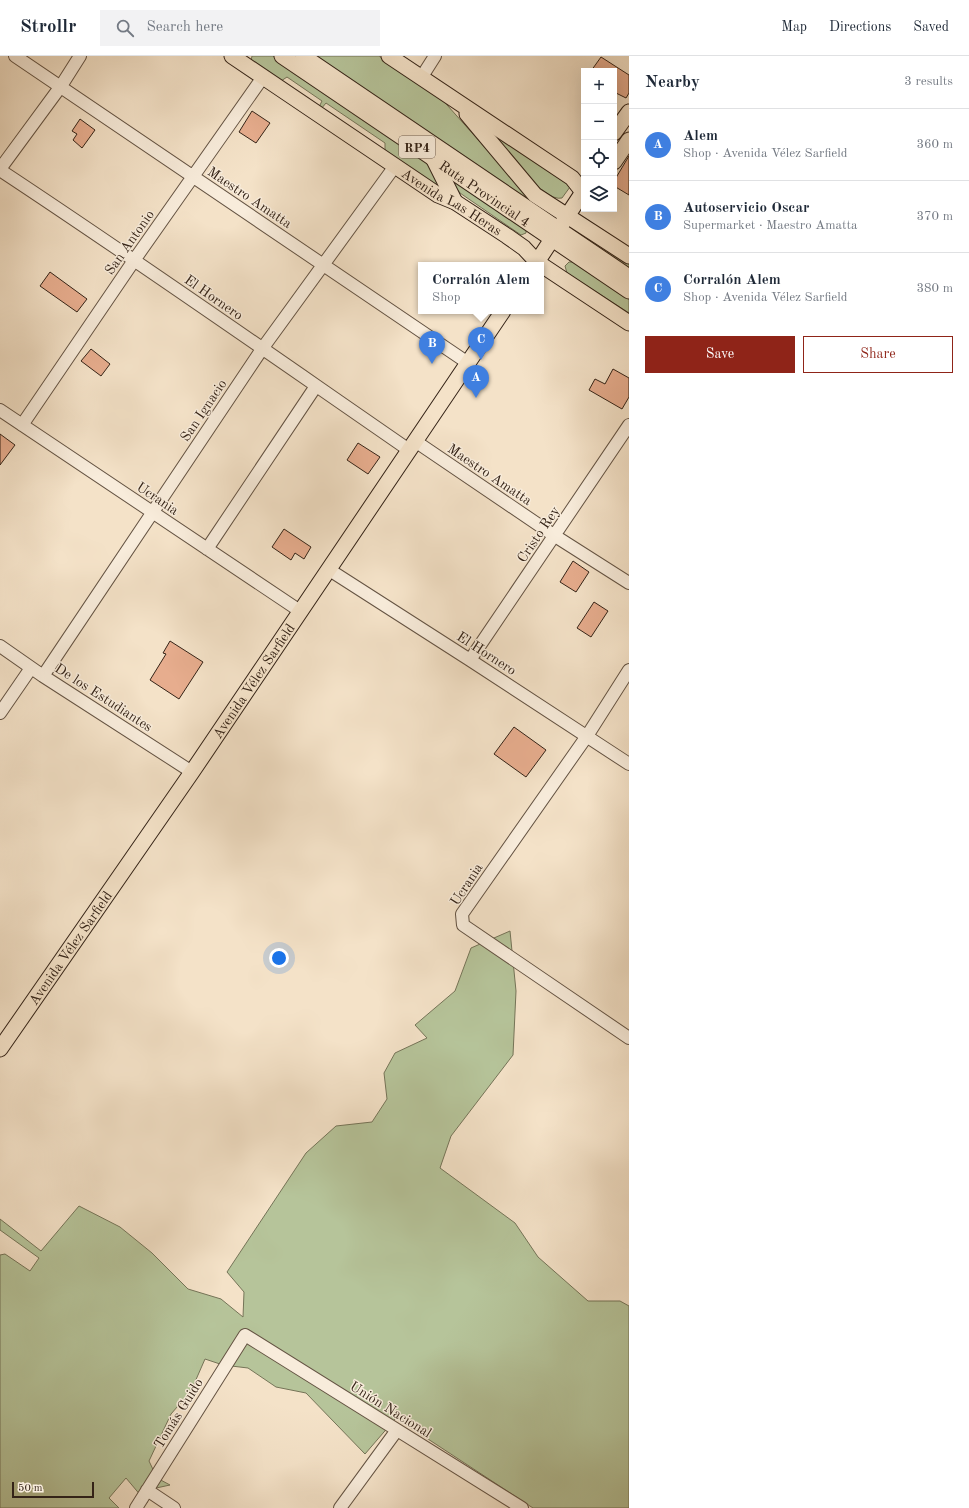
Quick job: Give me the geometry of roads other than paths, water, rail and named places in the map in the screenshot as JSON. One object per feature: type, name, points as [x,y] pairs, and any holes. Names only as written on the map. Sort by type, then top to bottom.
[{"type":"main road","name":"Avenida Las Heras","points":[[232,56],[438,195],[455,202],[507,236],[524,248],[535,262]]},
{"type":"main road","name":"Ruta Provincial 4","points":[[282,56],[432,158],[555,234],[629,277]]},
{"type":"main road","name":"Ruta Provincial 4","points":[[303,56],[555,234],[629,291]]},
{"type":"main road","points":[[389,56],[572,178],[581,187]]},
{"type":"main road","points":[[459,103],[471,120],[536,195],[629,256]]},
{"type":"main road","points":[[617,129],[629,112]]},
{"type":"main road","points":[[617,158],[629,140]]},
{"type":"main road","points":[[432,158],[455,202]]},
{"type":"main road","points":[[537,262],[581,195]]},
{"type":"main road","name":"Avenida Las Heras","points":[[544,268],[629,323]]},
{"type":"main road","name":"Avenida Vélez Sarfield","points":[[0,1049],[192,772],[501,314]]},
{"type":"street","name":"Maestro Amatta","points":[[15,56],[62,86],[193,177],[468,363]]},
{"type":"street","points":[[0,170],[62,86],[80,56]]},
{"type":"street","points":[[421,78],[436,56]]},
{"type":"street","name":"San Antonio","points":[[22,425],[135,259],[263,76]]},
{"type":"street","name":"San Ignacio","points":[[43,676],[152,511],[262,349],[395,166]]},
{"type":"street","name":"El Hornero","points":[[0,170],[135,259],[316,386],[412,445]]},
{"type":"street","points":[[207,549],[316,386]]},
{"type":"street","name":"Ucrania","points":[[0,410],[300,611]]},
{"type":"street","name":"Cristo Rey","points":[[470,660],[629,425]]},
{"type":"street","name":"Maestro Amatta","points":[[412,445],[629,584]]},
{"type":"street","name":"El Hornero","points":[[328,569],[629,764]]},
{"type":"street","name":"De los Estudiantes","points":[[0,646],[43,676],[192,772]]},
{"type":"street","points":[[0,713],[31,668]]},
{"type":"street","points":[[587,736],[629,670]]},
{"type":"street","name":"Ucrania","points":[[587,736],[462,914],[463,925],[629,1038]]},
{"type":"street","name":"Unión Nacional","points":[[245,1335],[522,1508]]},
{"type":"street","name":"Tomás Guido","points":[[136,1508],[245,1335]]},
{"type":"street","points":[[340,1508],[397,1430]]},
{"type":"street","points":[[147,1490],[174,1508]]},
{"type":"place","name":"Corralón Alem","points":[[481,360]]},
{"type":"place","name":"Autoservicio Oscar","points":[[432,364]]},
{"type":"place","name":"Alem","points":[[476,398]]}]
